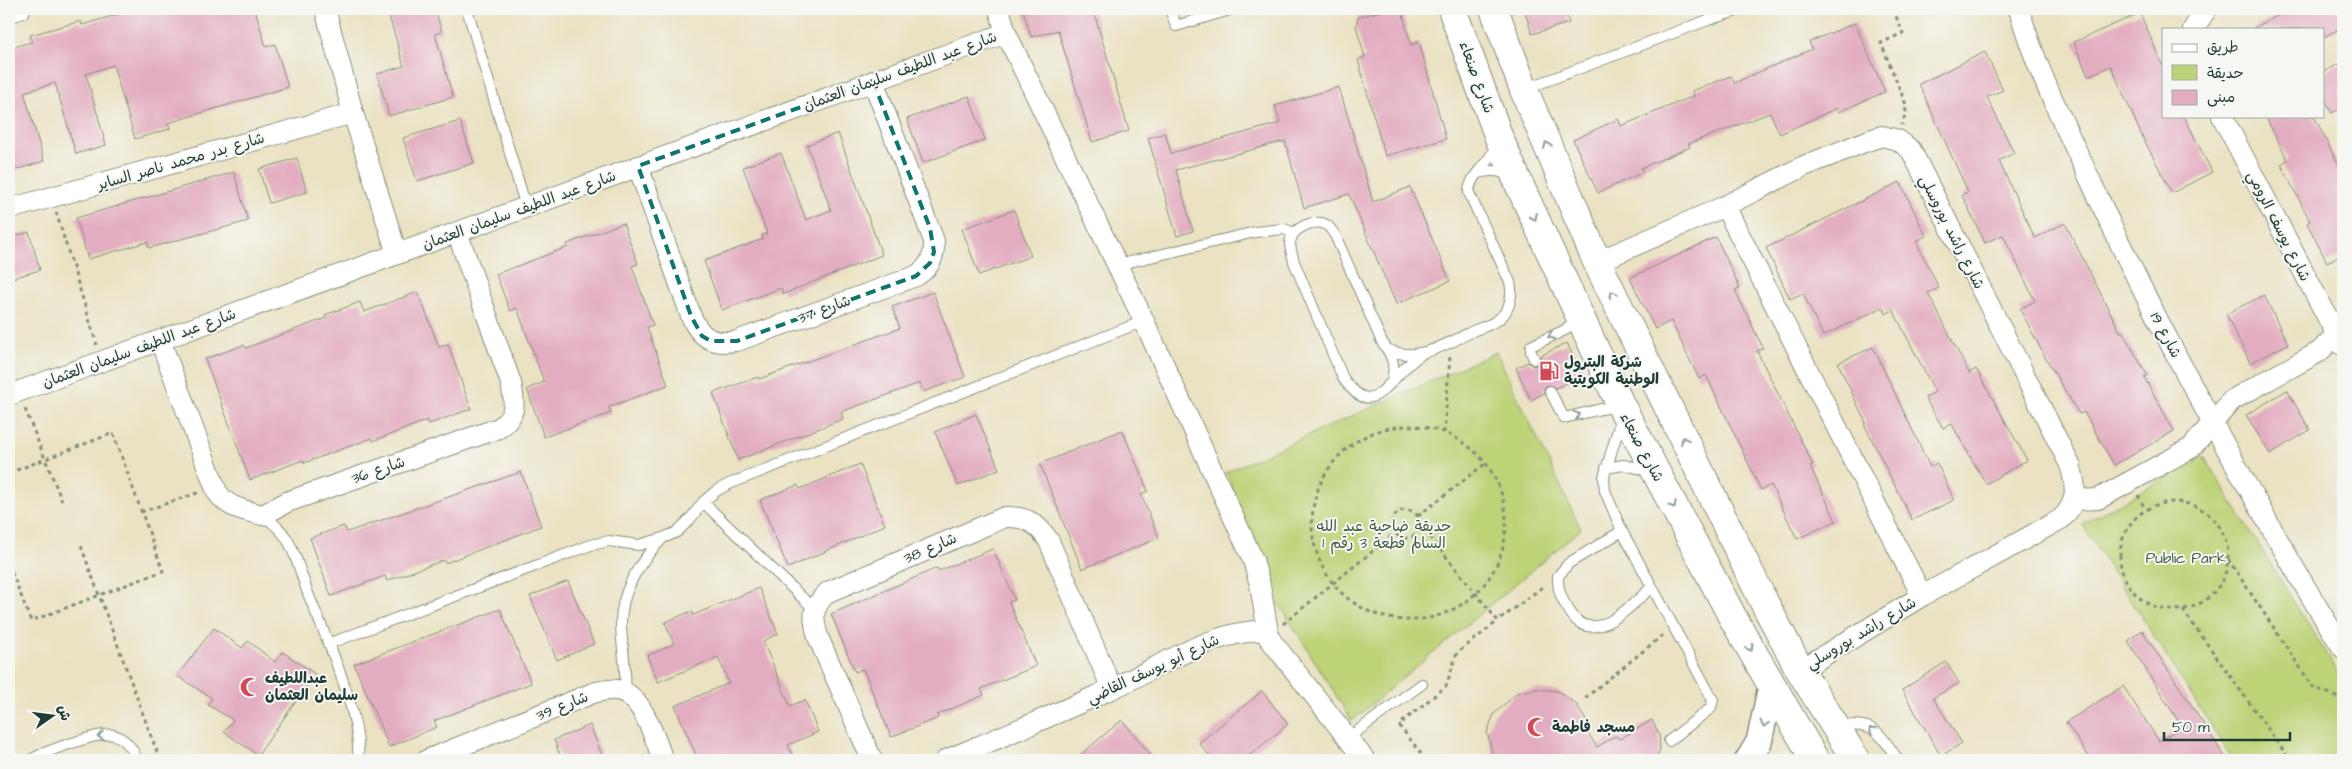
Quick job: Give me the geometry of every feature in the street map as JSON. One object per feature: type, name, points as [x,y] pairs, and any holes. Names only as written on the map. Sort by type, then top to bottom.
[{"type":"main road","name":"شارع صنعاء","points":[[1452,9],[1499,138],[1622,408],[1733,618],[1815,760]]},
{"type":"main road","points":[[1494,9],[1524,90],[1597,262],[1764,602],[1800,670],[1856,760]]},
{"type":"main road","points":[[1703,561],[1712,569],[1723,569],[1732,563],[1735,552],[1733,539]]},
{"type":"main road","points":[[1733,618],[1732,610],[1736,602],[1742,597],[1750,595],[1758,597],[1764,602]]},
{"type":"street","points":[[9,12],[20,9]]},
{"type":"street","points":[[324,9],[353,113],[397,254]]},
{"type":"street","name":"شارع عبد اللطيف سليمان العثمان","points":[[13,393],[1006,33],[999,9]]},
{"type":"street","name":"شارع 19","points":[[2019,9],[2028,40],[2053,99],[2129,264],[2212,423],[2316,608],[2343,648]]},
{"type":"street","points":[[2194,28],[2207,9]]},
{"type":"street","points":[[1006,33],[1144,321],[1253,560],[1260,585],[1269,638],[1365,760]]},
{"type":"street","name":"شارع 37","points":[[638,166],[691,316],[702,336],[711,341],[722,343],[737,341],[916,276],[930,263],[934,252],[934,241],[873,81]]},
{"type":"street","name":"شارع بدر محمد ناصر الساير","points":[[9,209],[353,113]]},
{"type":"street","name":"شارع يوسف الرومي","points":[[2212,423],[2232,400],[2319,352],[2341,337],[2223,118]]},
{"type":"street","points":[[1597,262],[1725,206],[1804,166],[1882,136],[1898,140]]},
{"type":"street","name":"شارع راشد بوروسلي","points":[[1800,670],[1922,596],[2060,519],[2069,511],[2075,500],[2076,482],[2070,466],[1911,150],[1898,140]]},
{"type":"street","name":"شارع راشد بوروسلي","points":[[1725,206],[1922,596]]},
{"type":"street","name":"شارع 36","points":[[263,515],[287,502],[499,428],[509,422],[513,412],[514,399],[511,383],[457,232]]},
{"type":"street","points":[[160,340],[215,487],[225,503],[263,515]]},
{"type":"street","points":[[2075,500],[2098,499],[2191,448],[2212,423]]},
{"type":"street","name":"شارع 38","points":[[815,610],[818,601],[828,592],[1005,517],[1019,516],[1030,520],[1040,528],[1049,540],[1112,689]]},
{"type":"street","points":[[815,610],[814,622],[818,637],[872,760]]},
{"type":"street","name":"شارع أبو يوسف القاضي","points":[[946,760],[1112,689],[1224,635],[1249,630],[1267,630]]},
{"type":"street","points":[[1748,760],[1759,742],[1771,686]]},
{"type":"street","name":"شارع 39","points":[[427,760],[593,693],[616,690],[625,692]]},
{"type":"street","points":[[625,692],[635,700],[643,712],[663,760]]},
{"type":"lane","points":[[467,9],[526,207]]},
{"type":"lane","points":[[1170,9],[1176,26],[1233,9]]},
{"type":"lane","points":[[1524,90],[1708,20],[1742,9]]},
{"type":"lane","points":[[1387,349],[1396,354],[1424,352],[1451,342],[1500,318],[1509,303],[1512,291],[1510,282],[1469,193],[1472,178],[1491,157],[1499,138]]},
{"type":"lane","points":[[1478,173],[1498,171],[1507,174],[1519,184]]},
{"type":"lane","points":[[1392,381],[1394,364],[1382,342],[1335,235],[1328,226],[1320,223],[1302,226],[1294,232],[1290,242],[1294,262],[1343,378],[1351,390],[1360,396],[1379,396],[1392,381],[1424,352]]},
{"type":"lane","points":[[1117,265],[1255,232],[1278,229],[1294,232]]},
{"type":"lane","points":[[1534,359],[1531,352],[1532,346],[1565,330],[1580,316]]},
{"type":"lane","points":[[328,644],[590,545],[609,541],[640,545],[663,538],[676,532],[691,518],[703,502],[716,491],[729,484],[1144,321]]},
{"type":"lane","points":[[1550,390],[1564,418],[1601,409],[1622,408],[1615,444],[1604,477],[1606,491],[1622,531],[1713,700],[1711,708],[1669,741]]},
{"type":"lane","points":[[1606,468],[1631,466],[1656,472]]},
{"type":"lane","points":[[703,502],[815,610]]},
{"type":"lane","points":[[263,515],[275,524],[287,539],[328,644],[355,721],[359,747],[358,760]]},
{"type":"lane","points":[[1622,531],[1569,563],[1558,576],[1557,588],[1565,605],[1574,619],[1586,627],[1596,628],[1605,625],[1652,587]]},
{"type":"lane","points":[[625,692],[626,661],[621,628],[624,603],[641,564],[663,538]]},
{"type":"lane","points":[[1348,738],[1422,684]]},
{"type":"lane","points":[[1833,725],[1864,724],[1882,737],[1898,760]]},
{"type":"lane","points":[[31,760],[96,736],[114,735],[134,749],[137,760]]},
{"type":"path","points":[[1893,9],[1903,33],[1881,43],[1905,102],[1906,112],[1898,140]]},
{"type":"path","points":[[51,197],[102,361]]},
{"type":"path","points":[[1444,433],[1451,342]]},
{"type":"path","points":[[13,393],[45,459],[62,501]]},
{"type":"path","points":[[1396,425],[1430,427],[1444,433],[1461,440],[1486,463],[1502,493],[1507,526],[1500,560],[1482,589],[1455,610],[1423,620],[1389,619],[1357,606],[1332,583],[1316,553],[1312,519],[1319,486],[1337,457],[1363,436],[1396,425]]},
{"type":"path","points":[[9,473],[113,433],[163,571],[31,621],[9,565]]},
{"type":"path","points":[[1418,516],[1486,463]]},
{"type":"path","points":[[141,512],[215,487]]},
{"type":"path","points":[[2164,502],[2186,502],[2206,511],[2220,526],[2228,546],[2227,568],[2218,588],[2203,602],[2183,610],[2162,609],[2142,600],[2128,585],[2120,565],[2121,543],[2129,524],[2145,509],[2164,502]]},
{"type":"path","points":[[1420,524],[1418,532],[1411,538],[1402,538],[1395,532],[1392,524],[1395,516],[1402,511],[1410,511],[1418,516],[1420,524],[1498,621]]},
{"type":"path","points":[[1267,630],[1274,632],[1395,532]]},
{"type":"path","points":[[81,546],[160,760]]},
{"type":"path","points":[[2227,558],[2313,687],[2333,694],[2343,702]]},
{"type":"path","points":[[1426,760],[1399,725],[1446,686],[1457,653],[1558,576]]},
{"type":"path","points":[[2183,610],[2290,760]]},
{"type":"path","points":[[1585,698],[1674,626]]},
{"type":"highlighted area","points":[[873,81],[930,228],[934,252],[930,263],[916,276],[737,341],[711,341],[702,336],[691,316],[638,166]]},
{"type":"green space","name":"حديقة ضاحية عبد الله السالم قطعة 3 رقم 1","points":[[1496,352],[1581,529],[1352,721],[1273,594],[1226,472]]},
{"type":"green space","name":"Public Park","points":[[2204,457],[2343,681],[2343,760],[2233,760],[2082,524]]},
{"type":"building","points":[[136,9],[255,9],[266,47],[275,44],[288,87],[168,123],[170,129],[135,139],[113,65],[86,74],[106,145],[76,154],[55,83],[24,92],[44,161],[9,172],[9,48],[32,42],[30,35],[81,21],[82,25]]},
{"type":"building","points":[[387,9],[435,9],[442,32],[435,34],[453,97],[389,116],[377,74],[404,66]]},
{"type":"building","points":[[1023,9],[1093,9],[1129,131],[1092,142],[1058,30],[1031,37]]},
{"type":"building","points":[[1389,9],[1402,11],[1411,45],[1419,42],[1446,139],[1385,156],[1358,60],[1365,57],[1356,26],[1358,17]]},
{"type":"building","points":[[1524,9],[1564,9],[1569,23],[1532,34]]},
{"type":"building","points":[[2290,9],[2340,9],[2343,16],[2343,27],[2324,36],[2324,28],[2254,28]]},
{"type":"building","points":[[2140,13],[2162,65],[2162,118],[2185,118],[2212,172],[2172,193],[2141,134],[2111,66],[2088,76],[2074,42]]},
{"type":"building","points":[[1855,23],[1885,92],[1838,112],[1837,108],[1780,134],[1770,113],[1688,144],[1690,147],[1641,168],[1643,172],[1598,193],[1573,140],[1618,119],[1621,126],[1694,96],[1692,91],[1731,76],[1734,83],[1812,49],[1809,42]]},
{"type":"building","points":[[1985,52],[2003,90],[1987,97],[2014,153],[1999,161],[2035,238],[2065,223],[2120,332],[2122,331],[2147,375],[2144,377],[2174,431],[2114,465],[2084,412],[2079,414],[2045,357],[2020,309],[2035,301],[2003,235],[1985,243],[1962,195],[1968,192],[1919,84]]},
{"type":"building","points":[[2343,62],[2343,107],[2332,113],[2324,97],[2324,72]]},
{"type":"building","points":[[1339,87],[1373,202],[1410,187],[1450,281],[1396,304],[1349,194],[1304,208],[1285,141],[1176,170],[1193,231],[1177,236],[1148,138],[1165,133],[1171,153],[1280,123],[1275,106]]},
{"type":"building","points":[[969,96],[985,140],[923,163],[907,119]]},
{"type":"building","points":[[2266,118],[2315,118],[2343,174],[2343,254],[2327,262],[2307,223],[2310,221],[2281,164],[2288,160]]},
{"type":"building","points":[[460,121],[474,163],[417,181],[403,138]]},
{"type":"building","points":[[838,133],[882,255],[783,294],[781,288],[722,310],[704,261],[763,239],[762,235],[767,234],[743,167],[781,153],[806,220],[831,210],[807,145]]},
{"type":"building","points":[[297,158],[307,192],[269,203],[259,169]]},
{"type":"building","points":[[234,172],[248,221],[149,248],[147,242],[88,259],[76,218]]},
{"type":"building","points":[[1900,182],[1926,236],[1916,241],[1939,288],[1928,293],[1969,373],[1976,369],[2027,460],[1986,484],[1951,423],[1943,428],[1925,398],[1935,392],[1893,310],[1886,314],[1883,307],[1823,336],[1803,293],[1790,299],[1766,248]]},
{"type":"building","points":[[1014,210],[1031,256],[979,275],[962,229]]},
{"type":"building","points":[[623,223],[638,264],[632,266],[653,325],[647,327],[668,385],[609,407],[611,413],[544,437],[527,389],[544,382],[517,308],[510,311],[496,274],[568,247],[567,244]]},
{"type":"building","points":[[29,232],[40,270],[9,279],[9,238]]},
{"type":"building","points":[[1716,237],[1740,288],[1735,290],[1763,348],[1757,351],[1813,465],[1810,466],[1836,521],[1797,539],[1771,485],[1761,490],[1706,375],[1699,379],[1671,321],[1655,329],[1630,278]]},
{"type":"building","points":[[418,292],[439,347],[448,344],[471,409],[429,424],[428,420],[373,441],[372,438],[304,463],[303,460],[250,480],[205,359],[244,345],[246,348],[326,318],[325,315],[360,302],[364,312]]},
{"type":"building","points":[[933,292],[965,377],[923,392],[920,383],[841,412],[843,419],[738,460],[713,393],[758,377],[759,379],[900,328],[892,307]]},
{"type":"building","points":[[2264,295],[2288,344],[2250,363],[2226,314]]},
{"type":"building","name":"شركة البترول الوطنية الكويتية","points":[[1567,343],[1582,375],[1556,388],[1547,385],[1544,388],[1544,393],[1531,400],[1516,368],[1528,362],[1533,366],[1537,365],[1541,360],[1540,356]]},
{"type":"building","points":[[1873,347],[1930,467],[1937,463],[1954,500],[1912,520],[1864,424],[1866,423],[1838,363]]},
{"type":"building","points":[[2287,390],[2310,430],[2270,454],[2246,415]]},
{"type":"building","points":[[976,414],[999,469],[958,486],[935,432]]},
{"type":"building","points":[[1122,430],[1148,491],[1141,494],[1159,538],[1082,569],[1040,464]]},
{"type":"building","points":[[860,464],[885,525],[788,568],[760,500],[798,485],[800,489]]},
{"type":"building","points":[[521,472],[541,526],[445,563],[444,560],[387,581],[385,576],[331,596],[310,538],[344,526],[347,532]]},
{"type":"building","points":[[993,549],[1015,600],[1009,602],[1036,666],[981,689],[984,695],[937,715],[938,718],[891,737],[863,669],[855,672],[831,614],[937,568],[938,571]]},
{"type":"building","points":[[568,581],[594,644],[557,660],[530,596]]},
{"type":"building","points":[[759,588],[778,634],[763,641],[790,706],[805,700],[818,732],[788,745],[794,760],[698,760],[675,706],[729,683],[718,657],[658,682],[647,656],[674,644],[665,622],[692,611],[693,615]]},
{"type":"building","points":[[500,609],[531,683],[434,721],[437,727],[389,747],[354,664]]},
{"type":"building","name":"عبداللطيف سليمان العثمان","points":[[214,628],[242,648],[248,641],[275,662],[283,652],[315,674],[258,755],[224,732],[233,720],[208,705],[212,698],[177,676]]},
{"type":"building","points":[[2142,630],[2227,760],[2091,760],[2066,722],[2123,686],[2159,741],[2182,727],[2128,641]]},
{"type":"building","points":[[1946,662],[1959,683],[1933,698],[1962,743],[1941,756],[1902,690]]},
{"type":"building","name":"مسجد فاطمة","points":[[1536,689],[1558,691],[1576,704],[1587,722],[1585,729],[1597,747],[1615,736],[1620,739],[1652,720],[1659,734],[1660,750],[1656,760],[1494,760],[1487,732],[1494,714],[1518,692]]},
{"type":"building","points":[[1262,691],[1288,724],[1244,760],[1213,760],[1199,743]]},
{"type":"building","points":[[1122,720],[1155,760],[1074,760]]},
{"type":"building","points":[[590,725],[604,760],[562,760],[554,740]]},
{"type":"place","name":"شركة البترول الوطنية الكويتية","points":[[1549,371]]},
{"type":"place","name":"عبداللطيف سليمان العثمان","points":[[250,687]]},
{"type":"place","name":"مسجد فاطمة","points":[[1537,727]]}]
